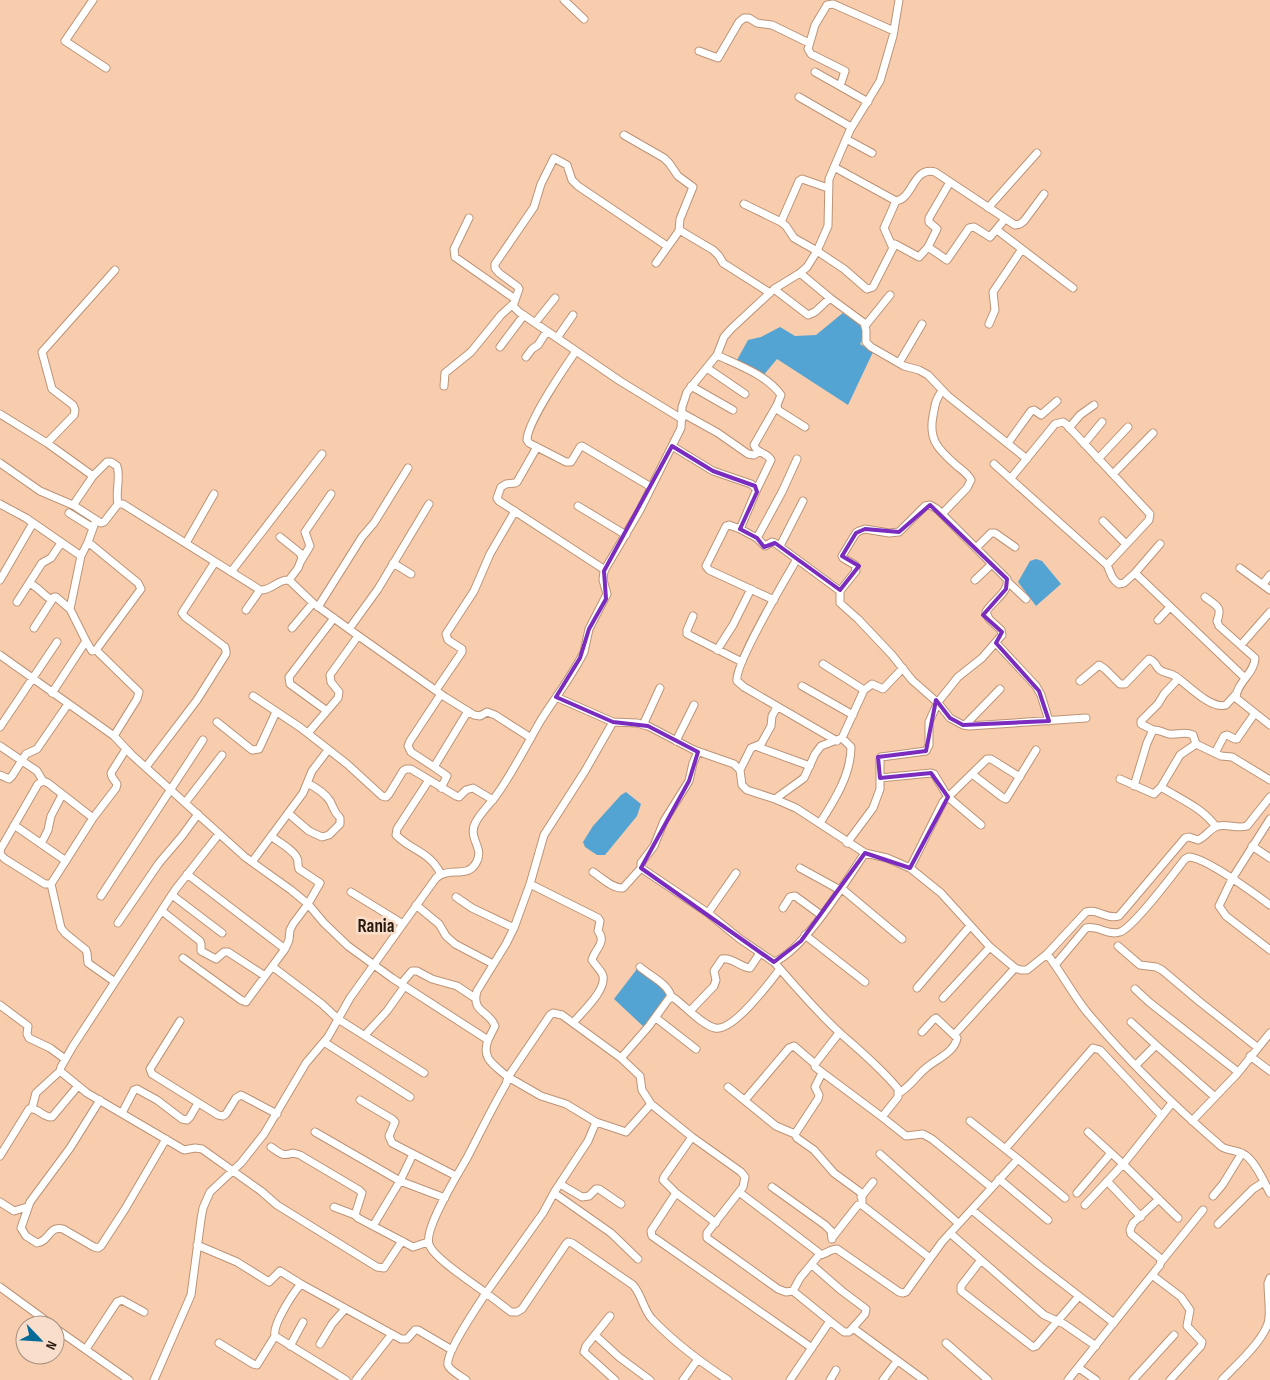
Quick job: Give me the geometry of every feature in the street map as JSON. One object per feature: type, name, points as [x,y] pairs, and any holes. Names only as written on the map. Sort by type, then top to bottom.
[{"type":"street","points":[[93,0],[65,41],[106,68]]},
{"type":"street","points":[[564,0],[584,19]]},
{"type":"street","points":[[154,1380],[191,1295],[203,1208],[210,1192],[241,1163],[260,1140],[306,1063],[329,1045],[342,1021],[350,998],[436,878],[448,872],[462,872],[471,869],[476,863],[479,855],[478,847],[472,835],[473,828],[477,820],[494,800],[529,741],[562,699],[585,647],[589,629],[606,599],[607,589],[603,576],[605,570],[626,535],[681,428],[687,392],[717,355],[724,337],[772,291],[807,267],[817,251],[828,226],[830,215],[829,179],[851,128],[880,80],[894,31],[897,1]]},
{"type":"street","points":[[840,86],[845,71],[811,54],[808,49],[815,25],[824,8],[830,3],[837,2],[894,31]]},
{"type":"street","points":[[699,51],[718,58],[739,22],[744,18],[749,18],[757,23],[772,25],[809,43]]},
{"type":"street","points":[[815,72],[868,102]]},
{"type":"street","points":[[799,97],[851,128]]},
{"type":"street","points":[[624,135],[664,158],[678,176],[693,187],[680,219],[679,231],[656,263]]},
{"type":"street","points":[[846,139],[872,153]]},
{"type":"street","points":[[988,208],[1037,153]]},
{"type":"street","points":[[444,386],[445,373],[471,352],[514,301],[519,289],[518,287],[499,273],[495,268],[495,264],[534,207],[541,184],[554,158],[567,165],[572,180],[578,186],[667,246]]},
{"type":"street","points":[[834,167],[896,201],[902,199],[919,176],[926,172],[936,172],[1015,225],[1020,224],[1044,194]]},
{"type":"street","points":[[781,222],[802,179],[828,188]]},
{"type":"street","points":[[892,246],[896,244],[919,257],[928,247],[938,229],[930,222],[929,218],[950,182]]},
{"type":"street","points":[[744,204],[781,222],[794,238],[848,272],[864,288],[870,289],[873,287],[892,246],[884,228],[896,201]]},
{"type":"street","points":[[468,218],[454,249],[455,256],[514,301],[516,309],[647,398],[718,433],[748,454],[754,455],[759,452]]},
{"type":"street","points":[[928,247],[947,260],[969,228],[974,228],[990,237],[1005,219]]},
{"type":"street","points":[[997,230],[1073,288]]},
{"type":"street","points":[[679,231],[684,232],[713,250],[723,263],[772,291],[808,315],[815,312],[830,298]]},
{"type":"street","points":[[989,324],[995,310],[993,292],[1022,249]]},
{"type":"street","points":[[47,443],[74,415],[75,410],[73,405],[52,389],[42,352],[115,270]]},
{"type":"street","points":[[800,273],[865,326]]},
{"type":"street","points":[[890,295],[865,326],[865,338],[868,345],[899,363],[928,375],[942,391],[1027,459]]},
{"type":"street","points":[[535,323],[555,298]]},
{"type":"street","points":[[500,347],[524,315]]},
{"type":"street","points":[[557,338],[573,315]]},
{"type":"street","points":[[899,363],[922,324]]},
{"type":"street","points":[[526,357],[532,348],[538,345],[547,331]]},
{"type":"street","points":[[576,351],[555,382],[529,428],[527,440],[566,462],[569,462],[582,446],[651,487]]},
{"type":"street","points":[[717,355],[754,373],[774,387],[781,395],[754,445],[759,452],[768,456],[771,460],[740,529]]},
{"type":"street","points":[[706,368],[745,394]]},
{"type":"street","points":[[691,386],[733,410]]},
{"type":"street","points":[[942,391],[935,401],[931,432],[934,442],[943,454],[971,480],[967,488],[942,514]]},
{"type":"street","points":[[1008,443],[1031,411],[1034,410],[1040,415],[1057,401]]},
{"type":"street","points":[[777,405],[780,413],[805,428]]},
{"type":"street","points":[[1069,428],[1094,405]]},
{"type":"street","points":[[0,414],[47,443],[93,476]]},
{"type":"street","points":[[1011,478],[1055,424],[1063,422],[1150,514],[1149,520],[1108,565]]},
{"type":"street","points":[[1084,444],[1102,422]]},
{"type":"street","points":[[1098,459],[1128,427]]},
{"type":"street","points":[[1113,474],[1152,433]]},
{"type":"street","points":[[537,446],[517,482],[501,487],[497,496],[499,501],[605,570]]},
{"type":"street","points":[[672,446],[714,471],[751,484],[757,489]]},
{"type":"street","points":[[231,572],[322,454]]},
{"type":"street","points":[[757,538],[782,492],[797,459]]},
{"type":"street","points":[[75,506],[93,476],[107,462],[112,462],[117,466],[116,498],[118,504]]},
{"type":"street","points":[[0,463],[40,490],[75,506],[94,524]]},
{"type":"street","points":[[994,464],[1108,565],[1111,577],[1119,584],[1124,583],[1160,544]]},
{"type":"street","points":[[292,628],[316,605],[362,537],[374,523],[408,468]]},
{"type":"street","points":[[186,543],[214,494]]},
{"type":"street","points":[[246,610],[258,593],[270,589],[280,581],[288,580],[310,546],[306,536],[307,529],[331,494]]},
{"type":"street","points":[[780,546],[803,501]]},
{"type":"street","points":[[0,504],[81,556]]},
{"type":"street","points":[[69,513],[94,524],[101,523],[104,522],[118,504]]},
{"type":"street","points":[[118,504],[126,506],[186,543],[213,564],[231,572],[258,593]]},
{"type":"street","points":[[349,629],[370,602],[429,504]]},
{"type":"street","points":[[578,506],[626,535]]},
{"type":"street","points":[[1026,599],[934,507],[925,506],[899,532],[889,533],[865,529],[856,533],[842,556],[856,565],[856,571],[840,591],[840,603],[858,619],[912,680],[938,703],[950,718],[965,725],[1086,718]]},
{"type":"street","points":[[441,788],[447,776],[411,752],[408,746],[462,652],[462,649],[448,640],[446,634],[474,591],[494,546],[515,511]]},
{"type":"street","points":[[1103,521],[1126,544]]},
{"type":"street","points":[[0,580],[33,524]]},
{"type":"street","points":[[70,609],[81,556],[94,524]]},
{"type":"street","points":[[774,600],[709,570],[706,566],[726,526],[729,525],[740,529],[757,538],[765,546],[772,542],[780,546],[840,591]]},
{"type":"street","points":[[976,548],[989,535],[995,532],[1015,547]]},
{"type":"street","points":[[280,538],[300,553],[301,561]]},
{"type":"street","points":[[88,542],[138,583],[141,589],[96,650]]},
{"type":"street","points":[[17,602],[42,563],[53,556],[61,543]]},
{"type":"street","points":[[797,559],[742,662],[737,677],[740,684],[851,747],[850,759],[838,793],[820,823]]},
{"type":"street","points":[[393,563],[411,574]]},
{"type":"street","points":[[146,767],[194,704],[226,654],[224,647],[182,613],[184,607],[213,564]]},
{"type":"street","points":[[975,580],[992,564]]},
{"type":"street","points":[[1240,568],[1270,590]]},
{"type":"street","points":[[1135,572],[1245,678]]},
{"type":"street","points":[[1263,584],[1270,575]]},
{"type":"street","points":[[288,580],[316,605],[349,629],[357,638],[439,692],[467,713],[478,716],[490,712],[529,741]]},
{"type":"street","points":[[847,843],[874,808],[879,794],[879,760],[881,757],[922,752],[928,748],[930,722],[938,703],[958,677],[982,658],[1002,635],[1002,632],[989,619],[986,612],[1006,589],[1008,582]]},
{"type":"street","points":[[30,583],[38,587],[43,596],[52,600]]},
{"type":"street","points":[[717,650],[733,625],[751,589]]},
{"type":"street","points":[[34,628],[54,597],[56,597],[70,609],[92,651],[96,650],[139,692],[114,736]]},
{"type":"street","points":[[1080,681],[1100,665],[1120,684],[1125,684],[1149,659],[1154,660],[1159,669],[1172,674],[1210,702],[1217,706],[1226,705],[1235,695],[1255,662],[1254,656],[1219,626],[1217,621],[1220,613],[1219,608],[1206,597]]},
{"type":"street","points":[[1158,620],[1170,607]]},
{"type":"street","points":[[1241,646],[1270,612]]},
{"type":"street","points":[[693,616],[687,634],[742,662]]},
{"type":"street","points":[[327,711],[288,681],[334,618]]},
{"type":"street","points":[[308,734],[339,695],[338,688],[330,679],[330,675],[357,638]]},
{"type":"street","points":[[52,693],[86,641]]},
{"type":"street","points":[[0,727],[57,642]]},
{"type":"street","points":[[996,643],[1030,678],[1039,691],[1049,721]]},
{"type":"street","points":[[0,655],[114,736],[219,834],[252,862],[308,904],[339,938],[373,965],[402,986],[488,1040]]},
{"type":"street","points":[[823,664],[864,690]]},
{"type":"street","points":[[774,799],[801,781],[807,774],[814,754],[821,746],[839,740],[864,690],[872,684],[881,689],[884,688],[903,668]]},
{"type":"street","points":[[1178,679],[1164,694],[1158,704],[1141,721],[1141,724],[1153,730],[1171,734],[1190,733],[1193,735],[1196,744],[1224,757],[1232,757],[1270,780]]},
{"type":"street","points":[[802,686],[853,715]]},
{"type":"street","points":[[644,725],[660,688]]},
{"type":"street","points":[[965,725],[1000,689]]},
{"type":"street","points":[[1235,695],[1236,698],[1270,726]]},
{"type":"street","points":[[253,696],[347,764],[382,796],[386,797],[389,794],[403,771],[411,769],[459,797],[466,790],[473,788],[494,800]]},
{"type":"street","points":[[562,699],[613,722],[644,725],[659,731],[676,741],[696,757],[734,764],[740,770],[744,788],[796,808],[865,853],[892,860],[910,868],[941,893],[968,928],[990,947],[1011,973]]},
{"type":"street","points":[[0,775],[9,779],[26,754],[37,749],[68,704]]},
{"type":"street","points":[[676,741],[694,705]]},
{"type":"street","points":[[758,747],[769,729],[777,706]]},
{"type":"street","points":[[217,722],[252,750],[256,751],[259,749],[276,712]]},
{"type":"street","points":[[434,767],[467,713]]},
{"type":"street","points":[[1215,753],[1224,736],[1227,735],[1235,740],[1237,739],[1255,713]]},
{"type":"street","points":[[475,998],[477,991],[514,928],[548,828],[585,771],[613,722]]},
{"type":"street","points":[[1134,786],[1153,730]]},
{"type":"street","points":[[101,896],[203,740]]},
{"type":"street","points":[[1120,779],[1154,794],[1161,787],[1180,755],[1196,744]]},
{"type":"street","points":[[0,746],[37,771],[43,781],[93,818]]},
{"type":"street","points":[[740,770],[751,748],[758,747],[810,766]]},
{"type":"street","points":[[115,982],[88,963],[86,950],[64,933],[51,884],[93,818],[116,788],[117,784],[111,773],[126,749]]},
{"type":"street","points":[[252,862],[303,793],[312,770],[328,750]]},
{"type":"street","points":[[972,774],[1004,799],[1008,798],[1036,750]]},
{"type":"street","points":[[185,802],[222,755]]},
{"type":"street","points":[[593,872],[621,889],[640,868],[641,863],[654,846],[664,821],[689,781],[696,757]]},
{"type":"street","points":[[910,868],[939,808],[983,761],[989,758],[1020,777]]},
{"type":"street","points":[[880,778],[934,774],[948,797],[981,825]]},
{"type":"street","points":[[429,780],[397,829],[396,835],[430,858],[442,874]]},
{"type":"street","points":[[43,781],[38,784],[0,850],[1,855],[5,859],[45,884],[51,884]]},
{"type":"street","points":[[288,813],[309,831],[322,837],[328,835],[340,824],[340,818],[328,799],[307,783]]},
{"type":"street","points":[[1161,787],[1207,816],[1216,827]]},
{"type":"street","points":[[41,844],[48,830],[51,816],[62,795]]},
{"type":"street","points":[[1051,960],[1086,912],[1093,910],[1111,917],[1119,916],[1181,840],[1187,837],[1198,840],[1216,827],[1247,826],[1270,797]]},
{"type":"street","points":[[118,923],[162,859],[198,814]]},
{"type":"street","points":[[1270,819],[1232,879],[1220,902],[1220,909],[1226,916],[1270,950]]},
{"type":"street","points":[[14,825],[66,861]]},
{"type":"street","points":[[0,1156],[32,1108],[36,1093],[60,1071],[65,1059],[172,895],[219,834]]},
{"type":"street","points":[[183,958],[246,1002],[273,966],[285,949],[293,924],[308,904],[320,883],[299,869],[297,866],[298,860],[294,854],[271,836]]},
{"type":"street","points":[[1252,846],[1270,858]]},
{"type":"street","points":[[774,962],[787,955],[805,935],[841,889],[865,853]]},
{"type":"street","points":[[954,1035],[1011,973],[1027,970],[1051,960],[1068,948],[1086,928],[1095,928],[1113,933],[1125,930],[1185,859],[1189,857],[1201,860],[1250,889],[1270,905]]},
{"type":"street","points":[[640,868],[708,913],[774,962],[808,1002],[889,1078],[899,1093]]},
{"type":"street","points":[[800,868],[841,889],[902,939]]},
{"type":"street","points":[[708,913],[736,873]]},
{"type":"street","points":[[187,874],[285,949]]},
{"type":"street","points":[[530,884],[598,918],[600,922],[598,931],[602,935],[602,941],[592,960],[604,978],[598,994],[573,1023]]},
{"type":"street","points":[[351,892],[403,924]]},
{"type":"street","points":[[172,895],[222,933]]},
{"type":"street","points":[[783,908],[790,897],[795,896],[821,915]]},
{"type":"street","points":[[456,897],[472,908],[514,928]]},
{"type":"street","points":[[416,905],[439,924],[446,936],[455,944],[493,964]]},
{"type":"street","points":[[162,910],[200,941],[203,953],[216,959],[224,952],[228,952],[265,976]]},
{"type":"street","points":[[917,988],[968,928]]},
{"type":"street","points":[[805,935],[865,982]]},
{"type":"street","points":[[1118,946],[1140,965],[1162,970],[1257,1047]]},
{"type":"street","points":[[943,998],[990,947]]},
{"type":"street","points":[[690,1011],[714,986],[716,980],[714,971],[722,959],[729,959],[743,967],[750,968],[760,953]]},
{"type":"street","points":[[1051,960],[1085,1009],[1136,1065],[1166,1110]]},
{"type":"street","points":[[273,966],[342,1021],[424,1073]]},
{"type":"street","points":[[640,967],[663,985],[671,996],[690,1011],[712,1027],[720,1028],[734,1020],[747,1009],[780,969]]},
{"type":"street","points":[[365,1035],[387,1011],[412,971],[417,971],[432,980],[457,986],[475,998],[481,1011],[494,1023],[494,1029],[485,1048],[490,1062],[508,1077],[541,1096],[566,1104],[596,1122],[626,1132],[651,1104]]},
{"type":"street","points":[[1135,989],[1238,1072]]},
{"type":"street","points":[[621,1058],[656,1018],[671,996]]},
{"type":"street","points":[[0,1005],[28,1026],[27,1034],[29,1038],[50,1048],[65,1059]]},
{"type":"street","points":[[728,1380],[698,1359],[650,1317],[638,1291],[633,1285],[568,1242],[522,1309],[517,1312],[511,1312],[432,1251],[428,1242],[430,1232],[456,1176],[508,1077],[550,1015],[557,1013],[621,1058],[640,1076],[642,1090],[651,1104],[745,1177],[743,1187],[707,1233],[708,1239],[778,1289],[786,1292],[792,1291],[846,1333],[865,1314],[866,1309],[812,1265]]},
{"type":"street","points":[[656,1018],[696,1048]]},
{"type":"street","points":[[882,1117],[899,1093],[906,1089],[924,1069],[938,1060],[956,1042],[957,1038],[936,1018],[922,1032]]},
{"type":"street","points":[[180,1021],[150,1072],[218,1115],[224,1116],[236,1098],[242,1095],[277,1114]]},
{"type":"street","points":[[1131,1022],[1215,1097]]},
{"type":"street","points":[[815,1064],[840,1033]]},
{"type":"street","points":[[1192,1121],[1238,1072],[1270,1033]]},
{"type":"street","points":[[329,1045],[410,1097]]},
{"type":"street","points":[[745,1100],[789,1048],[794,1046],[815,1064],[816,1068],[822,1073],[906,1136],[922,1134],[932,1139],[991,1187]]},
{"type":"street","points":[[1136,1065],[1156,1046]]},
{"type":"street","points":[[1006,1148],[1093,1048],[1100,1050],[1166,1110],[1192,1121],[1222,1147],[1230,1151],[1242,1153],[1252,1162],[1260,1184],[1270,1192]]},
{"type":"street","points":[[1250,1056],[1270,1071]]},
{"type":"street","points":[[60,1071],[78,1086],[184,1150],[198,1147],[202,1149],[282,1208],[377,1267],[384,1268],[388,1265],[402,1241]]},
{"type":"street","points":[[794,1134],[818,1099],[819,1094],[815,1087],[822,1073]]},
{"type":"street","points":[[32,1108],[47,1116],[52,1116],[78,1086]]},
{"type":"street","points":[[728,1087],[776,1126],[794,1134],[814,1150],[834,1173],[857,1189],[862,1195]]},
{"type":"street","points":[[122,1113],[134,1090],[137,1088],[182,1119],[187,1120],[190,1117],[198,1103]]},
{"type":"street","points":[[100,1100],[70,1148],[27,1207],[21,1228],[26,1236],[37,1243],[44,1241],[53,1229],[58,1228],[98,1248],[101,1246],[166,1139]]},
{"type":"street","points":[[360,1100],[392,1118],[395,1122],[389,1136],[390,1140],[456,1176]]},
{"type":"street","points":[[1086,1205],[1123,1164],[1166,1110]]},
{"type":"street","points":[[970,1121],[1006,1148],[1065,1198]]},
{"type":"street","points":[[466,1380],[451,1370],[448,1365],[452,1350],[486,1293],[537,1223],[588,1141],[596,1122]]},
{"type":"street","points":[[316,1132],[400,1181],[445,1198]]},
{"type":"street","points":[[1088,1132],[1178,1218]]},
{"type":"street","points":[[692,1137],[664,1177],[664,1183],[716,1223]]},
{"type":"street","points":[[271,1147],[282,1155],[293,1152],[300,1155],[359,1190],[362,1193],[355,1215]]},
{"type":"street","points":[[1077,1193],[1112,1153]]},
{"type":"street","points":[[1214,1196],[1242,1153]]},
{"type":"street","points":[[374,1226],[413,1154]]},
{"type":"street","points":[[880,1154],[958,1223]]},
{"type":"street","points":[[792,1291],[819,1255],[824,1255],[833,1249],[837,1249],[899,1292],[906,1292],[958,1223],[1018,1159]]},
{"type":"street","points":[[1000,1179],[1048,1220]]},
{"type":"street","points":[[1107,1181],[1140,1217]]},
{"type":"street","points":[[832,1238],[860,1205],[862,1195],[873,1182]]},
{"type":"street","points":[[560,1184],[582,1197],[589,1196],[596,1189],[621,1204]]},
{"type":"street","points":[[1218,1224],[1260,1184]]},
{"type":"street","points":[[772,1187],[831,1231],[833,1249]]},
{"type":"street","points":[[739,1192],[814,1249],[819,1255]]},
{"type":"street","points":[[554,1193],[611,1233],[638,1259]]},
{"type":"street","points":[[676,1193],[651,1231],[652,1236],[812,1348]]},
{"type":"street","points":[[1159,1199],[1130,1227],[1132,1234],[1161,1259],[1161,1262]]},
{"type":"street","points":[[0,1202],[14,1211],[27,1207]]},
{"type":"street","points":[[860,1205],[930,1258]]},
{"type":"street","points":[[334,1208],[355,1215],[413,1247],[428,1242]]},
{"type":"street","points":[[972,1210],[1114,1323]]},
{"type":"street","points":[[1068,1380],[1203,1210]]},
{"type":"street","points":[[950,1233],[1044,1315],[1072,1329],[1096,1346]]},
{"type":"street","points":[[197,1245],[237,1262],[269,1282],[273,1281],[280,1271],[345,1309],[404,1339],[407,1339],[414,1330],[418,1330],[452,1350]]},
{"type":"street","points":[[981,1260],[961,1286],[961,1291],[1033,1346],[1036,1346],[1079,1296]]},
{"type":"street","points":[[1152,1275],[1184,1300],[1190,1310],[1187,1326],[1202,1342],[1202,1346],[1170,1380]]},
{"type":"street","points":[[1222,1380],[1265,1330],[1269,1320],[1268,1283],[1270,1278]]},
{"type":"street","points":[[219,1343],[257,1365],[275,1336],[275,1327],[300,1284]]},
{"type":"street","points":[[0,1287],[38,1315]]},
{"type":"street","points":[[86,1349],[116,1302],[122,1300],[144,1312]]},
{"type":"street","points":[[320,1344],[332,1324],[345,1309]]},
{"type":"street","points":[[610,1316],[584,1349],[585,1354],[615,1380]]},
{"type":"street","points":[[790,1380],[830,1321]]},
{"type":"street","points":[[290,1346],[303,1322]]},
{"type":"street","points":[[853,1328],[924,1380]]},
{"type":"street","points":[[356,1380],[392,1334]]},
{"type":"street","points":[[65,1335],[129,1380]]},
{"type":"street","points":[[595,1335],[618,1358],[650,1380]]},
{"type":"street","points":[[1134,1380],[1174,1335]]},
{"type":"street","points":[[275,1336],[346,1380]]},
{"type":"street","points":[[946,1342],[986,1379]]},
{"type":"street","points":[[683,1380],[698,1359]]},
{"type":"street","points":[[883,1380],[897,1361]]},
{"type":"street","points":[[1079,1368],[1096,1380]]},
{"type":"street","points":[[830,1380],[836,1370]]},
{"type":"highlighted area","points":[[672,446],[713,471],[755,486],[757,492],[740,529],[757,538],[764,547],[775,543],[840,590],[859,566],[842,556],[856,533],[865,529],[899,532],[930,505],[1007,579],[1006,589],[983,615],[1002,632],[996,643],[1039,691],[1049,721],[963,725],[950,718],[936,700],[926,751],[878,757],[880,778],[931,773],[948,797],[910,868],[865,853],[801,941],[774,962],[641,868],[689,781],[698,752],[648,726],[613,722],[556,697],[580,658],[589,629],[606,599],[604,571]]},
{"type":"water","points":[[844,312],[868,332],[860,344],[873,352],[848,405],[777,359],[762,377],[737,360],[748,340],[761,337],[780,327],[795,336],[816,335]]},
{"type":"water","points":[[1036,559],[1042,561],[1061,584],[1036,606],[1018,582],[1030,561]]},
{"type":"water","points":[[626,792],[641,804],[637,816],[605,855],[597,855],[585,847],[583,842],[593,826]]},
{"type":"water","points":[[637,969],[663,984],[669,995],[645,1028],[614,999]]},
{"type":"district","name":"Rania","points":[[376,925]]}]
